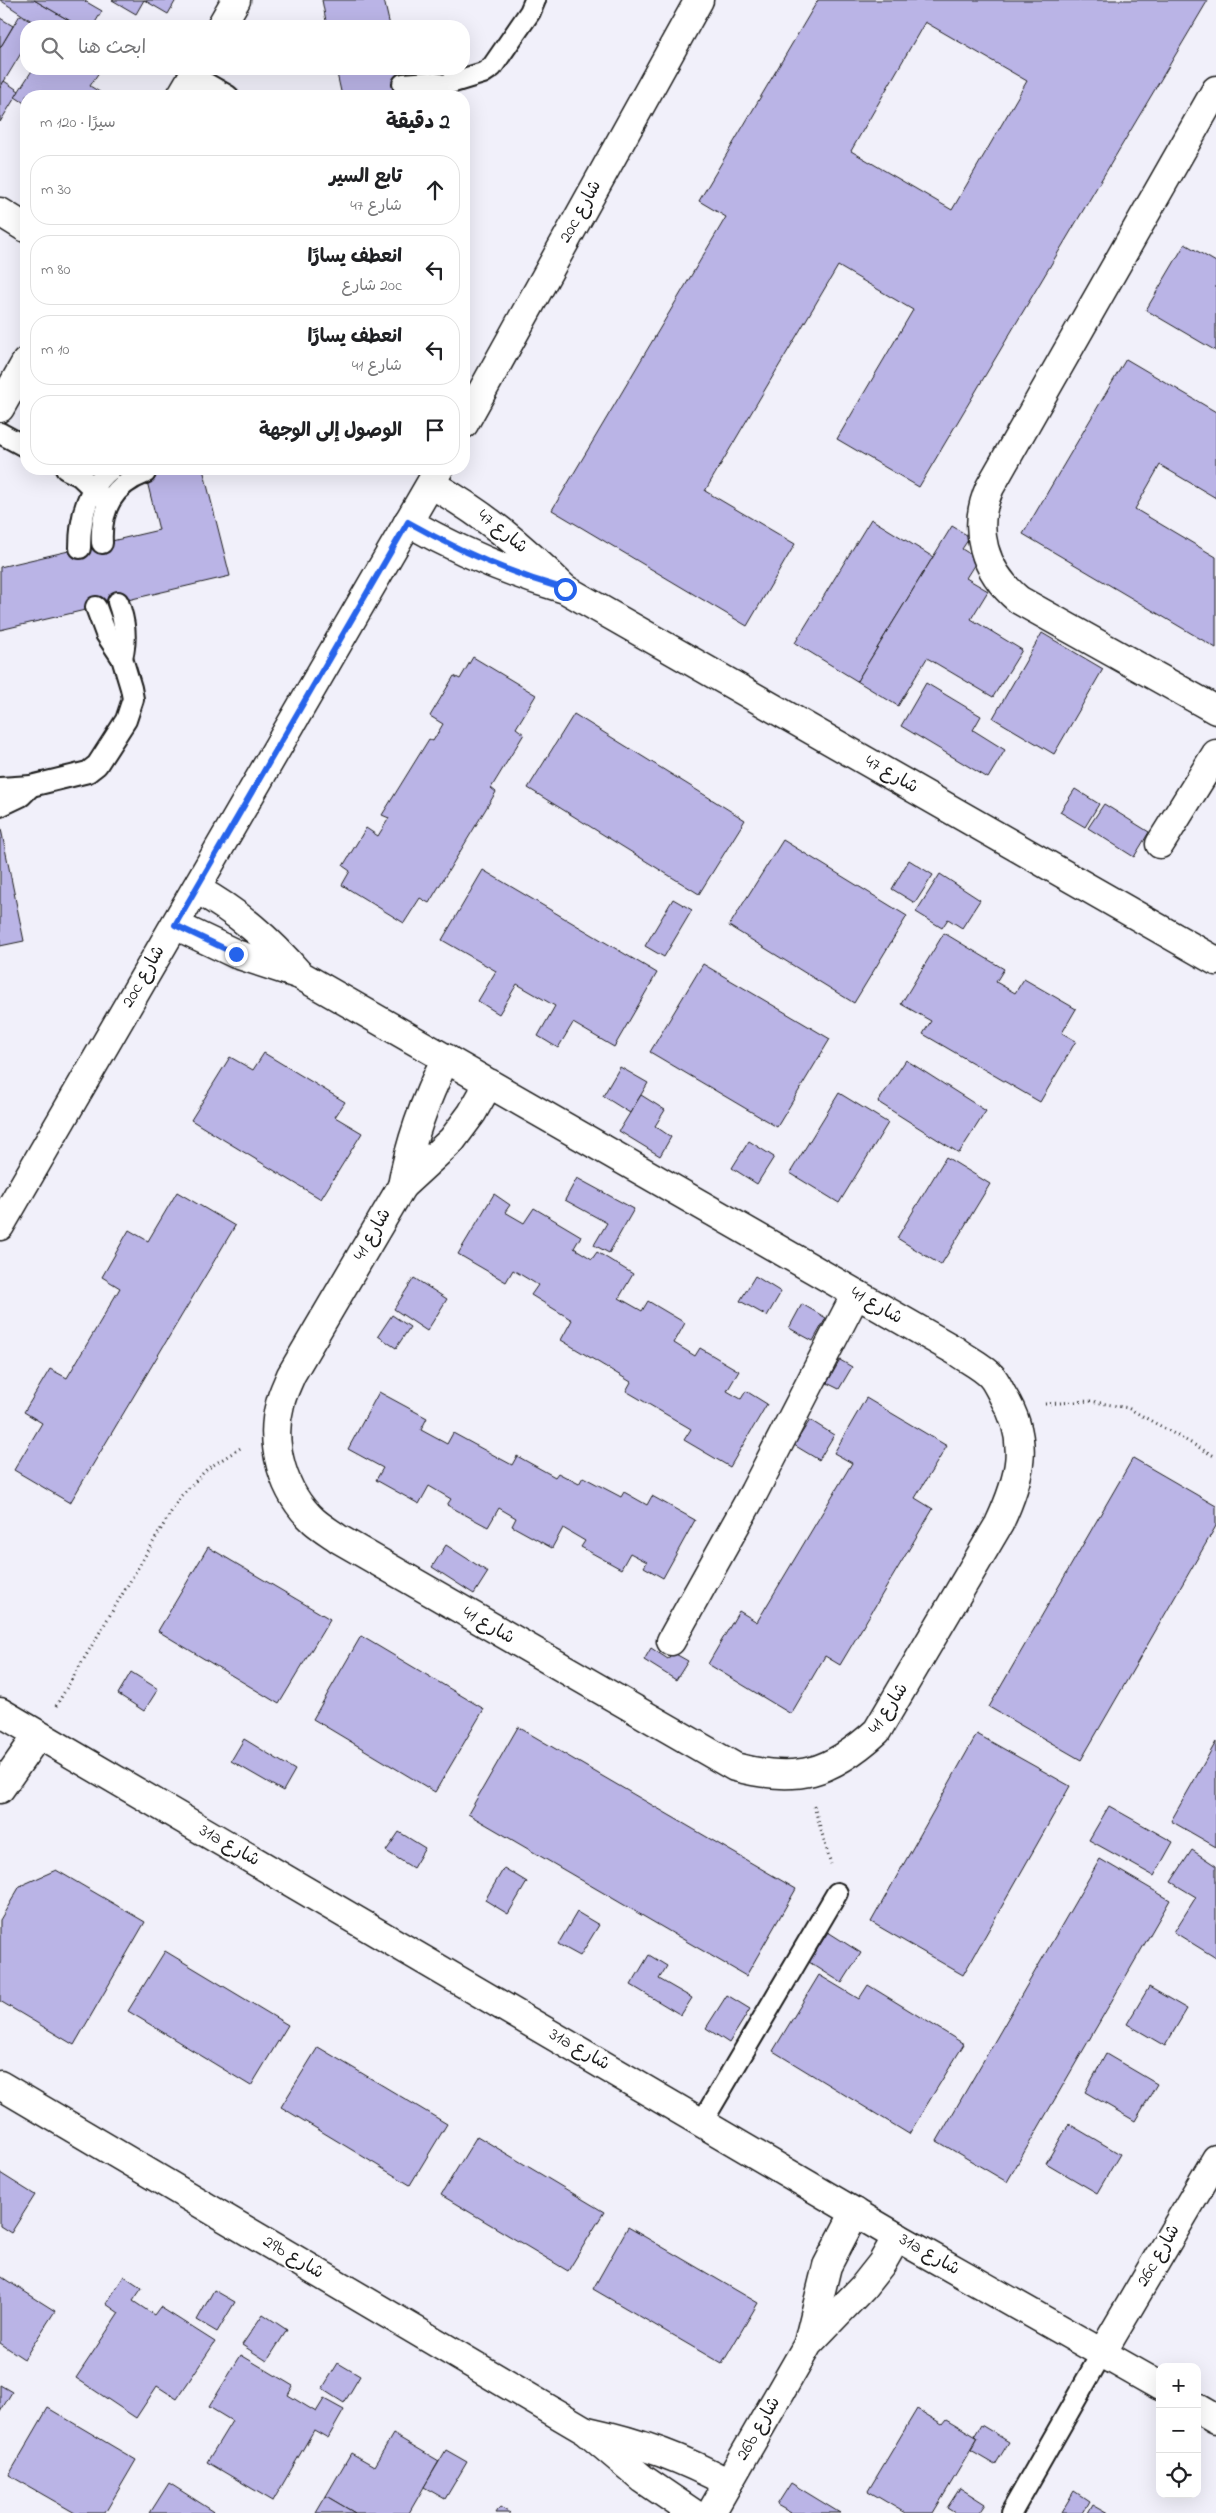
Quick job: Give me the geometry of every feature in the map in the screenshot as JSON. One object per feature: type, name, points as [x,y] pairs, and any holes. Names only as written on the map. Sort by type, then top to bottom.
[{"type":"street","points":[[224,20],[236,0]]},
{"type":"street","name":"20c شارع","points":[[470,413],[699,0]]},
{"type":"street","points":[[1216,90],[990,487],[982,504],[980,521],[993,573],[1004,588],[1019,600],[1216,710]]},
{"type":"street","points":[[0,212],[20,224]]},
{"type":"street","points":[[0,408],[20,373]]},
{"type":"street","name":"20c شارع","points":[[0,1226],[435,476]]},
{"type":"street","name":"شارع 47","points":[[435,476],[469,506],[504,531],[565,589]]},
{"type":"street","name":"شارع 47","points":[[408,522],[449,545],[486,562],[565,589],[1216,961]]},
{"type":"street","points":[[1160,844],[1216,754]]},
{"type":"street","name":"شارع 41","points":[[196,889],[226,906],[253,926],[278,949],[300,975]]},
{"type":"street","name":"شارع 41","points":[[175,925],[236,954],[300,975],[446,1058],[956,1352],[990,1376],[1014,1413],[1020,1440],[1020,1468],[1012,1496],[999,1524],[877,1731],[854,1752],[826,1767],[796,1775],[766,1775],[735,1767],[721,1760],[339,1539],[313,1520],[293,1496],[281,1467],[276,1436],[279,1405],[291,1375],[402,1186],[452,1140],[472,1113],[489,1083]]},
{"type":"street","name":"شارع 41","points":[[402,1186],[408,1152],[418,1120],[446,1058]]},
{"type":"street","points":[[671,1641],[754,1492],[856,1294]]},
{"type":"street","name":"31a شارع","points":[[0,1712],[897,2237],[1156,2384]]},
{"type":"street","points":[[0,1790],[38,1735]]},
{"type":"street","name":"29b شارع","points":[[0,2085],[586,2431]]},
{"type":"street","name":"26c شارع","points":[[1102,2353],[1216,2159]]},
{"type":"street","name":"26b شارع","points":[[808,2344],[827,2266],[855,2212]]},
{"type":"street","name":"26b شارع","points":[[711,2513],[808,2344],[863,2287],[882,2263],[897,2237]]},
{"type":"street","points":[[1201,2410],[1216,2419]]},
{"type":"street","points":[[586,2431],[623,2438],[659,2450],[695,2465],[728,2483]]},
{"type":"street","points":[[586,2431],[644,2479],[693,2513]]},
{"type":"lane","points":[[434,90],[444,85],[473,77],[492,67],[525,20],[535,0]]},
{"type":"lane","points":[[191,80],[214,90]]},
{"type":"lane","points":[[403,84],[430,82],[444,85]]},
{"type":"lane","points":[[0,433],[20,444]]},
{"type":"lane","points":[[75,475],[94,488],[107,503]]},
{"type":"lane","points":[[80,548],[80,526],[84,506],[94,488],[106,475]]},
{"type":"lane","points":[[102,543],[103,516],[107,503],[123,484],[141,475]]},
{"type":"lane","points":[[118,602],[125,629],[126,643],[122,658]]},
{"type":"lane","points":[[0,788],[31,786],[88,772],[104,756],[131,710],[133,699],[122,658],[106,634],[96,607]]},
{"type":"lane","points":[[0,806],[21,796],[31,786]]},
{"type":"lane","points":[[702,2122],[837,1893]]},
{"type":"lane","points":[[1011,2513],[1102,2353]]},
{"type":"path","points":[[1014,1413],[1051,1403],[1090,1401],[1128,1408],[1216,1457]]},
{"type":"path","points":[[38,1735],[180,1497],[207,1469],[239,1448],[276,1436]]},
{"type":"path","points":[[796,1775],[816,1809],[828,1849],[837,1893]]},
{"type":"building","points":[[0,0],[34,0],[69,20],[30,20]]},
{"type":"building","points":[[34,0],[83,0],[102,11],[97,20],[69,20]]},
{"type":"building","points":[[112,0],[144,0],[136,14]]},
{"type":"building","points":[[144,0],[176,0],[168,14]]},
{"type":"building","points":[[322,0],[384,0],[389,20],[326,20]]},
{"type":"building","points":[[818,0],[1208,0],[919,487],[837,439],[913,310],[838,266],[705,491],[795,544],[747,626],[552,510],[726,217],[699,201]],"holes":[[[925,22],[1027,81],[952,210],[851,151]]]},
{"type":"building","points":[[20,15],[28,20],[20,20],[20,55],[0,88],[0,48]]},
{"type":"building","points":[[0,18],[13,26],[0,48]]},
{"type":"building","points":[[29,75],[97,75],[90,86],[96,90],[20,90],[20,100],[15,97]]},
{"type":"building","points":[[337,75],[400,75],[404,90],[341,90]]},
{"type":"building","points":[[4,81],[19,91],[0,122],[0,88]]},
{"type":"building","points":[[1185,244],[1216,262],[1216,351],[1146,310]]},
{"type":"building","points":[[1126,359],[1216,412],[1216,498],[1160,465],[1135,509],[1216,557],[1216,648],[1023,534]]},
{"type":"building","points":[[145,475],[205,475],[230,576],[0,630],[0,567],[159,530]]},
{"type":"building","points":[[871,519],[933,557],[857,681],[795,643]]},
{"type":"building","points":[[952,526],[970,537],[962,549],[978,559],[966,578],[988,591],[971,619],[1022,650],[993,697],[927,658],[898,706],[857,681]]},
{"type":"building","points":[[1042,633],[1103,669],[1054,754],[993,718]]},
{"type":"building","points":[[473,657],[536,695],[516,728],[524,734],[491,788],[496,792],[429,903],[420,898],[404,923],[342,885],[350,871],[343,866],[366,828],[378,836],[389,818],[382,815],[429,739],[433,741],[443,724],[430,716],[454,676],[460,679]]},
{"type":"building","points":[[926,683],[981,716],[973,730],[1005,750],[988,778],[901,726]]},
{"type":"building","points":[[574,714],[745,820],[699,894],[528,788]]},
{"type":"building","points":[[1075,789],[1099,804],[1085,827],[1060,812]]},
{"type":"building","points":[[1104,804],[1149,832],[1134,857],[1088,828]]},
{"type":"building","points":[[0,824],[24,941],[0,946]]},
{"type":"building","points":[[783,840],[907,916],[854,1003],[729,926]]},
{"type":"building","points":[[909,860],[933,875],[915,903],[892,889]]},
{"type":"building","points":[[483,870],[657,973],[614,1047],[573,1023],[558,1048],[538,1036],[555,1006],[517,984],[499,1014],[478,1001],[496,971],[442,940]]},
{"type":"building","points":[[940,874],[980,900],[962,928],[948,919],[942,928],[916,912]]},
{"type":"building","points":[[673,899],[692,910],[664,957],[645,946]]},
{"type":"building","points":[[944,933],[1004,969],[996,982],[1015,993],[1024,979],[1076,1009],[1062,1033],[1076,1041],[1040,1102],[923,1034],[931,1021],[901,1004]]},
{"type":"building","points":[[703,964],[830,1039],[777,1127],[650,1052]]},
{"type":"building","points":[[264,1053],[345,1102],[335,1117],[362,1133],[321,1199],[191,1120],[230,1057],[253,1070]]},
{"type":"building","points":[[906,1060],[986,1111],[959,1153],[878,1102]]},
{"type":"building","points":[[620,1067],[648,1083],[630,1113],[603,1096]]},
{"type":"building","points":[[839,1093],[888,1123],[839,1203],[790,1173]]},
{"type":"building","points":[[641,1095],[665,1110],[655,1126],[671,1137],[660,1156],[619,1131]]},
{"type":"building","points":[[749,1141],[774,1157],[757,1184],[732,1168]]},
{"type":"building","points":[[946,1157],[990,1184],[941,1265],[897,1238]]},
{"type":"building","points":[[577,1178],[634,1209],[609,1253],[594,1245],[607,1223],[565,1200]]},
{"type":"building","points":[[177,1192],[235,1226],[70,1503],[14,1470],[42,1423],[24,1412],[50,1369],[67,1378],[120,1288],[102,1277],[129,1230],[148,1241]]},
{"type":"building","points":[[494,1194],[510,1205],[505,1212],[524,1223],[534,1208],[581,1236],[574,1248],[592,1259],[597,1252],[633,1274],[619,1298],[642,1311],[648,1301],[685,1323],[674,1343],[695,1356],[700,1348],[739,1371],[727,1391],[741,1399],[746,1391],[767,1404],[730,1467],[684,1440],[691,1429],[626,1391],[631,1382],[561,1340],[572,1320],[531,1295],[538,1285],[513,1270],[506,1282],[458,1254]]},
{"type":"building","points":[[755,1276],[781,1292],[767,1316],[740,1301]]},
{"type":"building","points":[[414,1278],[447,1299],[427,1331],[394,1309]]},
{"type":"building","points":[[802,1304],[826,1318],[813,1341],[789,1328]]},
{"type":"building","points":[[392,1315],[410,1327],[396,1348],[378,1336]]},
{"type":"building","points":[[840,1360],[852,1367],[839,1389],[827,1383]]},
{"type":"building","points":[[379,1392],[427,1418],[421,1430],[447,1444],[453,1433],[512,1465],[517,1456],[555,1477],[558,1473],[579,1484],[583,1477],[621,1497],[624,1492],[647,1505],[652,1496],[695,1520],[663,1578],[644,1567],[647,1562],[630,1553],[621,1569],[581,1547],[585,1541],[563,1528],[552,1548],[512,1526],[516,1518],[499,1508],[488,1527],[447,1505],[451,1499],[429,1486],[419,1504],[376,1480],[383,1468],[348,1449]]},
{"type":"building","points":[[866,1398],[947,1446],[915,1498],[933,1509],[840,1665],[825,1656],[791,1714],[708,1664],[739,1611],[757,1622],[852,1463],[834,1453]]},
{"type":"building","points":[[810,1420],[834,1435],[819,1460],[794,1445]]},
{"type":"building","points":[[1133,1458],[1216,1506],[1216,1526],[1081,1760],[989,1707]]},
{"type":"building","points":[[446,1545],[488,1572],[474,1594],[432,1567]]},
{"type":"building","points":[[208,1547],[330,1619],[279,1704],[158,1631]]},
{"type":"building","points":[[361,1636],[484,1709],[435,1792],[313,1719]]},
{"type":"building","points":[[651,1648],[668,1659],[672,1652],[688,1661],[676,1680],[644,1660]]},
{"type":"building","points":[[131,1672],[158,1689],[144,1711],[118,1694]]},
{"type":"building","points":[[518,1727],[796,1889],[746,1976],[468,1814]]},
{"type":"building","points":[[977,1734],[1070,1786],[963,1975],[871,1922]]},
{"type":"building","points":[[244,1739],[295,1770],[283,1791],[231,1761]]},
{"type":"building","points":[[1216,1742],[1216,1847],[1171,1821]]},
{"type":"building","points":[[1109,1806],[1173,1842],[1154,1876],[1089,1840]]},
{"type":"building","points":[[399,1832],[425,1848],[413,1868],[386,1851]]},
{"type":"building","points":[[1192,1850],[1216,1866],[1216,1958],[1174,1932],[1196,1897],[1171,1882]]},
{"type":"building","points":[[1100,1859],[1170,1900],[1007,2182],[937,2141]]},
{"type":"building","points":[[504,1868],[527,1882],[508,1914],[485,1900]]},
{"type":"building","points":[[56,1870],[145,1922],[74,2045],[0,2001],[0,1920],[20,1886]]},
{"type":"building","points":[[577,1912],[599,1925],[580,1956],[558,1944]]},
{"type":"building","points":[[828,1932],[861,1953],[842,1983],[809,1962]]},
{"type":"building","points":[[165,1951],[288,2025],[251,2086],[128,2011]]},
{"type":"building","points":[[649,1955],[667,1966],[659,1979],[692,1998],[681,2015],[631,1985]]},
{"type":"building","points":[[819,1975],[859,1999],[868,1985],[964,2044],[909,2134],[773,2051]]},
{"type":"building","points":[[1149,1987],[1187,2009],[1165,2046],[1127,2024]]},
{"type":"building","points":[[727,1995],[750,2009],[729,2043],[706,2028]]},
{"type":"building","points":[[318,2047],[447,2124],[410,2185],[281,2107]]},
{"type":"building","points":[[1106,2054],[1157,2084],[1135,2121],[1085,2092]]},
{"type":"building","points":[[1069,2124],[1120,2154],[1097,2193],[1046,2163]]},
{"type":"building","points":[[477,2136],[604,2212],[568,2271],[441,2195]]},
{"type":"building","points":[[0,2173],[35,2195],[11,2233],[0,2226]]},
{"type":"building","points":[[628,2227],[758,2303],[722,2364],[593,2289]]},
{"type":"building","points":[[0,2276],[55,2311],[24,2359],[0,2343]]},
{"type":"building","points":[[124,2276],[142,2288],[133,2301],[154,2315],[160,2307],[215,2342],[177,2399],[157,2386],[136,2418],[76,2378],[119,2313],[106,2304]]},
{"type":"building","points":[[214,2290],[235,2302],[217,2332],[197,2320]]},
{"type":"building","points":[[263,2314],[287,2330],[267,2361],[242,2345]]},
{"type":"building","points":[[241,2355],[293,2386],[288,2395],[316,2412],[324,2399],[344,2410],[328,2438],[314,2430],[273,2501],[207,2462],[232,2421],[209,2407]]},
{"type":"building","points":[[338,2363],[360,2376],[344,2403],[322,2389]]},
{"type":"building","points":[[0,2385],[12,2392],[0,2412]]},
{"type":"building","points":[[48,2408],[136,2460],[105,2513],[75,2513],[9,2475]]},
{"type":"building","points":[[917,2409],[942,2424],[946,2419],[978,2438],[933,2513],[905,2513],[868,2491]]},
{"type":"building","points":[[981,2425],[1009,2442],[995,2465],[971,2451],[978,2438],[975,2435]]},
{"type":"building","points":[[393,2434],[439,2461],[409,2513],[355,2513],[326,2496],[351,2453],[374,2466]]},
{"type":"building","points":[[446,2450],[467,2462],[445,2499],[424,2487]]},
{"type":"building","points":[[169,2483],[216,2513],[150,2513]]},
{"type":"building","points":[[791,2483],[840,2513],[791,2513],[777,2505]]},
{"type":"building","points":[[960,2488],[985,2504],[979,2513],[955,2513],[947,2508]]},
{"type":"building","points":[[1074,2491],[1089,2501],[1082,2513],[1061,2513]]},
{"type":"building","points":[[326,2496],[355,2513],[316,2513]]},
{"type":"building","points":[[1092,2504],[1108,2513],[1087,2513]]},
{"type":"building","points":[[500,2507],[510,2513],[496,2513]]},
{"type":"route","points":[[236,954],[205,941],[175,925],[408,522],[449,545],[486,562],[525,577],[565,589]]}]
